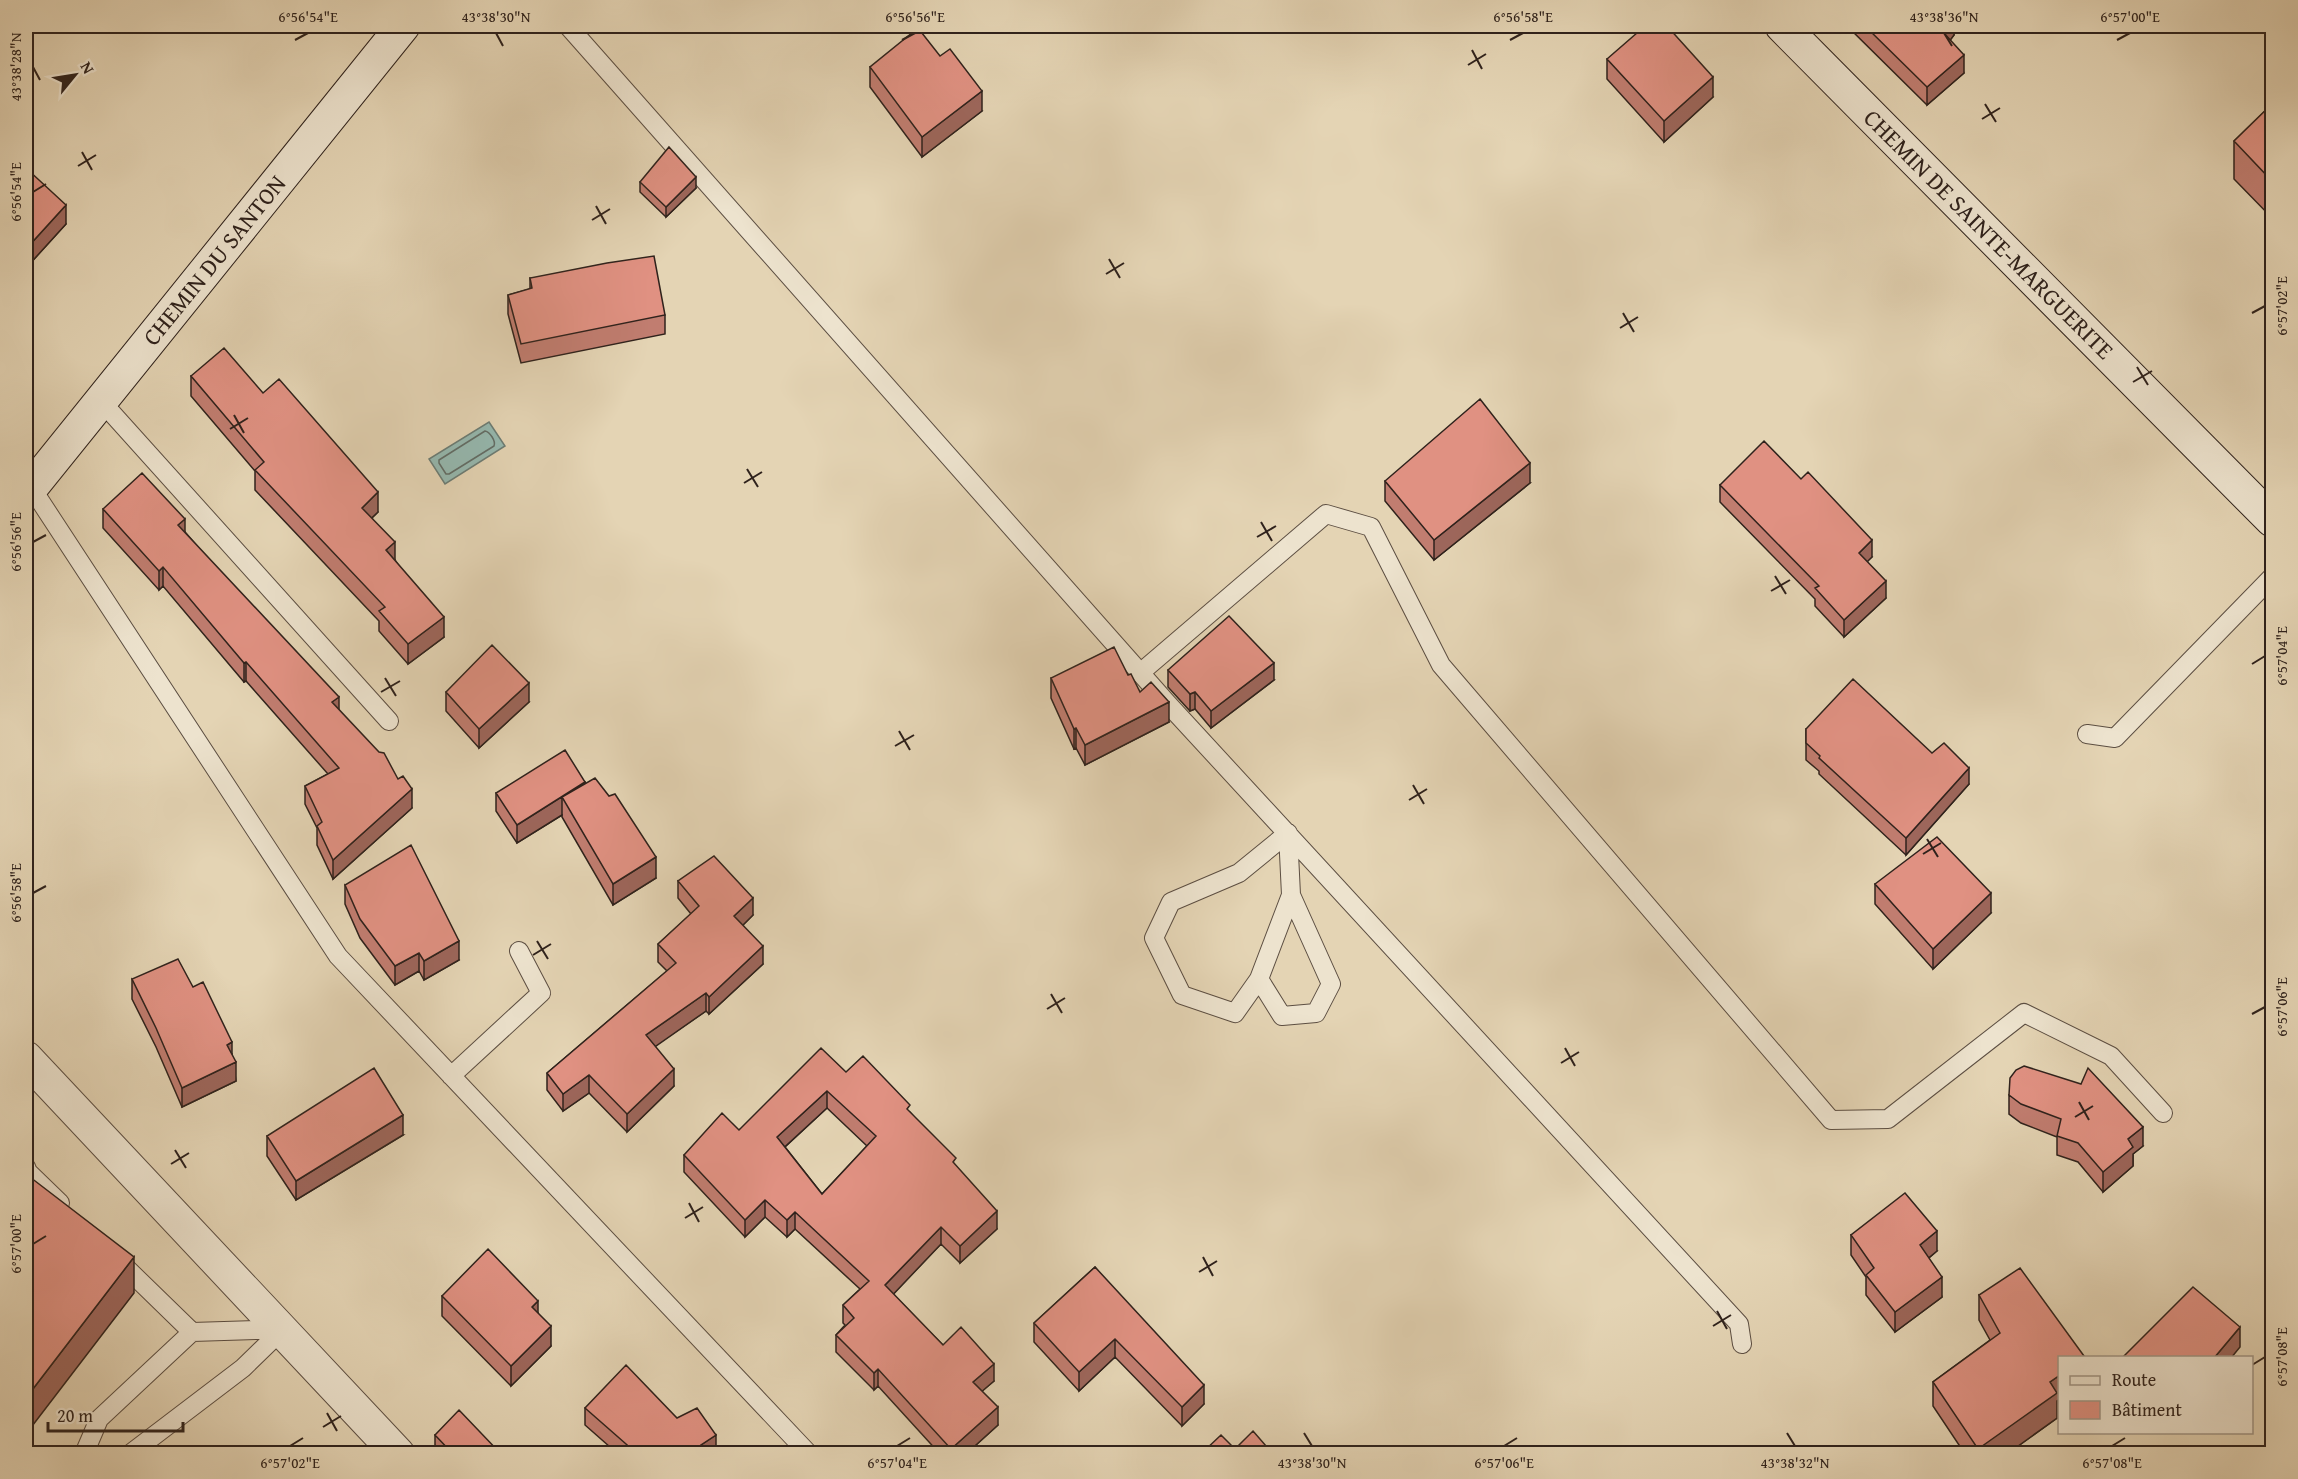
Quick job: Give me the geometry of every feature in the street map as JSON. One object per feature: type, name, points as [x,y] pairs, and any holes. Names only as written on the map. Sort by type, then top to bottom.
[{"type":"street","name":"CHEMIN DU SANTON","points":[[28,490],[403,26]]},
{"type":"street","name":"CHEMIN DE SAINTE-MARGUERITE","points":[[1782,26],[2272,520]]},
{"type":"street","points":[[26,1059],[283,1329],[398,1454]]},
{"type":"lane","points":[[568,26],[1140,673],[1739,1324],[1742,1344]]},
{"type":"lane","points":[[101,401],[389,722]]},
{"type":"lane","points":[[28,490],[338,956],[809,1454]]},
{"type":"lane","points":[[1140,673],[1326,514],[1371,527],[1442,665],[1831,1120],[1888,1119],[2024,1014],[2111,1056],[2163,1113]]},
{"type":"lane","points":[[2087,734],[2115,738],[2272,577]]},
{"type":"lane","points":[[1259,980],[1282,1016],[1316,1013],[1331,984],[1291,895],[1287,833]]},
{"type":"lane","points":[[1287,833],[1239,873],[1171,902],[1154,938],[1182,995],[1235,1013],[1259,980],[1291,895]]},
{"type":"lane","points":[[451,1076],[541,993],[519,951]]},
{"type":"lane","points":[[26,1167],[28,1172],[69,1212]]},
{"type":"lane","points":[[102,1244],[192,1332]]},
{"type":"lane","points":[[84,1454],[99,1419],[192,1332],[283,1329]]},
{"type":"lane","points":[[130,1454],[243,1368],[283,1329]]},
{"type":"water","points":[[489,422],[505,446],[445,484],[429,459]]},
{"type":"building","points":[[1645,26],[1667,26],[1713,77],[1664,121],[1607,59]]},
{"type":"building","points":[[1865,26],[1948,26],[1943,32],[1964,55],[1927,87]]},
{"type":"building","points":[[918,28],[940,56],[950,49],[982,91],[922,137],[870,67]]},
{"type":"building","points":[[2272,104],[2272,181],[2234,141]]},
{"type":"building","points":[[669,147],[696,177],[666,207],[640,182]]},
{"type":"building","points":[[26,168],[66,205],[26,249]]},
{"type":"building","points":[[654,256],[665,315],[521,344],[508,295],[532,288],[530,278]]},
{"type":"building","points":[[224,348],[263,393],[279,379],[378,492],[362,508],[395,542],[386,550],[444,617],[408,644],[379,611],[385,607],[255,470],[264,462],[191,376]]},
{"type":"building","points":[[1480,399],[1530,463],[1434,540],[1385,481]]},
{"type":"building","points":[[1764,441],[1801,479],[1808,472],[1872,540],[1859,553],[1886,581],[1844,620],[1815,588],[1819,586],[1720,485]]},
{"type":"building","points":[[142,473],[185,519],[178,525],[339,697],[332,702],[379,752],[384,753],[398,779],[403,776],[412,789],[333,860],[317,826],[322,822],[305,786],[339,768],[246,662],[244,663],[163,567],[159,571],[103,509]]},
{"type":"building","points":[[1229,616],[1274,663],[1211,711],[1195,692],[1190,694],[1168,670]]},
{"type":"building","points":[[492,645],[529,683],[479,729],[446,692]]},
{"type":"building","points":[[1114,647],[1128,675],[1131,674],[1140,692],[1151,682],[1169,702],[1085,745],[1076,728],[1074,729],[1051,678]]},
{"type":"building","points":[[1853,679],[1932,753],[1944,743],[1969,768],[1906,838],[1819,758],[1820,756],[1806,743],[1806,729]]},
{"type":"building","points":[[565,750],[585,782],[517,825],[496,793]]},
{"type":"building","points":[[595,778],[609,796],[615,794],[656,857],[613,884],[562,797]]},
{"type":"building","points":[[1937,837],[1991,893],[1933,949],[1875,884]]},
{"type":"building","points":[[411,845],[459,941],[424,961],[419,953],[395,966],[360,919],[345,885]]},
{"type":"building","points":[[714,856],[753,898],[734,916],[763,946],[709,997],[706,993],[646,1035],[674,1069],[627,1114],[589,1075],[563,1094],[547,1073],[676,963],[658,944],[699,906],[678,881]]},
{"type":"building","points":[[178,959],[193,987],[203,982],[232,1042],[227,1045],[236,1062],[182,1088],[132,979]]},
{"type":"building","points":[[821,1048],[846,1072],[863,1056],[910,1105],[907,1109],[956,1158],[953,1162],[997,1211],[960,1246],[941,1227],[885,1285],[943,1345],[961,1327],[994,1364],[973,1382],[998,1407],[951,1449],[878,1369],[874,1373],[836,1335],[854,1318],[843,1305],[869,1281],[795,1212],[787,1220],[765,1200],[745,1220],[684,1155],[722,1113],[739,1130]],"holes":[[[827,1091],[876,1136],[822,1194],[777,1137]]]},
{"type":"building","points":[[2024,1066],[2081,1084],[2088,1068],[2143,1127],[2128,1139],[2133,1147],[2103,1172],[2078,1143],[2057,1136],[2061,1119],[2021,1104],[2009,1095],[2010,1078],[2016,1070]]},
{"type":"building","points":[[374,1068],[403,1115],[296,1181],[267,1136]]},
{"type":"building","points":[[26,1174],[134,1257],[26,1398]]},
{"type":"building","points":[[1905,1193],[1937,1231],[1920,1245],[1942,1277],[1895,1312],[1866,1275],[1874,1268],[1851,1235]]},
{"type":"building","points":[[488,1249],[538,1301],[532,1307],[551,1326],[511,1366],[442,1296]]},
{"type":"building","points":[[1095,1267],[1204,1385],[1182,1407],[1115,1339],[1079,1372],[1034,1323]]},
{"type":"building","points":[[2020,1268],[2084,1356],[2058,1356],[2058,1376],[2050,1382],[2057,1393],[1978,1449],[1933,1382],[2000,1333],[1979,1295]]},
{"type":"building","points":[[2193,1287],[2240,1327],[2216,1356],[2124,1356]]},
{"type":"building","points":[[626,1365],[677,1418],[697,1408],[716,1435],[701,1445],[707,1454],[631,1454],[634,1451],[585,1408]]},
{"type":"building","points":[[459,1410],[501,1454],[453,1454],[435,1435]]},
{"type":"building","points":[[1253,1431],[1273,1454],[1189,1454],[1196,1446],[1203,1452],[1221,1435],[1235,1449]]}]
